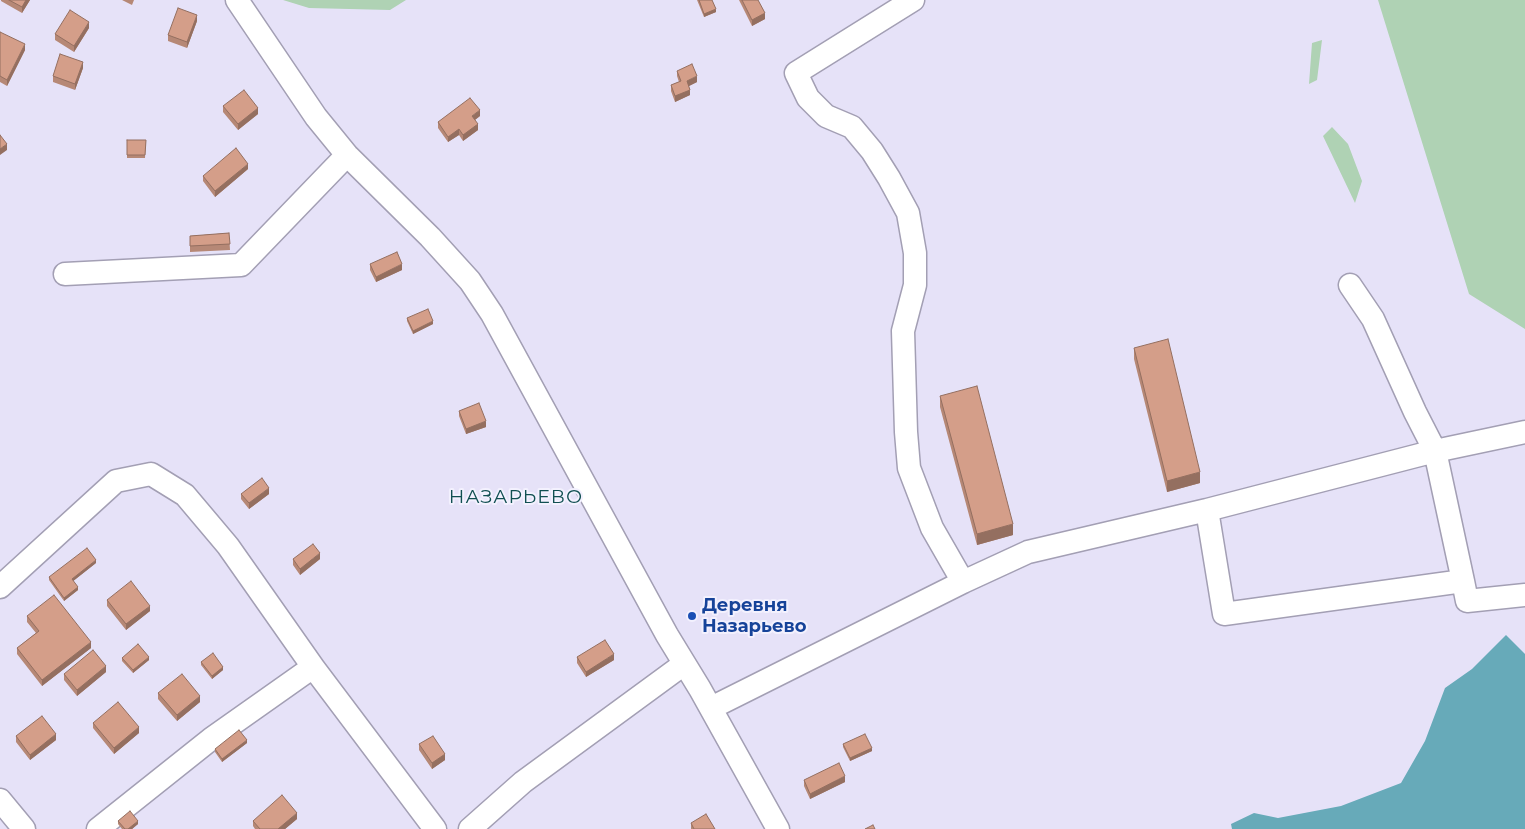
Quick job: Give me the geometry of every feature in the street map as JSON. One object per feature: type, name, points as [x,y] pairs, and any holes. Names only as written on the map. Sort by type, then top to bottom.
[{"type":"street","points":[[236,0],[316,117],[347,155],[430,236],[470,281],[492,314],[641,589],[711,708],[778,829]]},
{"type":"street","points":[[913,0],[796,73],[808,98],[826,116],[852,128],[872,151],[908,213],[915,253],[916,285],[902,330],[909,468],[932,528],[963,582]]},
{"type":"street","points":[[65,274],[241,265],[347,155]]},
{"type":"street","points":[[1350,285],[1373,319],[1415,412],[1435,451],[1467,601],[1525,595]]},
{"type":"street","points":[[711,708],[963,582],[1028,552],[1207,510],[1435,451],[1525,432]]},
{"type":"street","points":[[0,587],[116,481],[151,474],[186,495],[228,546],[313,667],[435,829]]},
{"type":"street","points":[[1207,510],[1224,614],[1463,581]]},
{"type":"street","points":[[470,829],[523,782],[684,664]]},
{"type":"street","points":[[98,829],[211,739],[313,667]]},
{"type":"street","points":[[0,800],[24,829]]},
{"type":"green space","points":[[283,0],[406,0],[390,10],[309,8]]},
{"type":"green space","points":[[1378,0],[1525,0],[1525,329],[1469,294]]},
{"type":"green space","points":[[1322,40],[1317,80],[1309,84],[1312,43]]},
{"type":"green space","points":[[1332,127],[1348,144],[1362,181],[1355,203],[1323,136]]},
{"type":"water","points":[[1506,635],[1525,654],[1525,829],[1232,829],[1231,824],[1254,813],[1278,818],[1341,806],[1401,783],[1425,741],[1445,688],[1472,669]]},
{"type":"building","points":[[9,0],[26,0],[22,7]]},
{"type":"building","points":[[699,0],[712,0],[716,9],[704,14]]},
{"type":"building","points":[[742,0],[758,0],[765,13],[752,20]]},
{"type":"building","points":[[178,8],[197,15],[187,42],[168,35]]},
{"type":"building","points":[[70,10],[89,22],[74,46],[55,34]]},
{"type":"building","points":[[0,32],[25,44],[7,80],[0,76]]},
{"type":"building","points":[[60,54],[83,62],[75,84],[53,76]]},
{"type":"building","points":[[692,64],[697,76],[687,81],[690,90],[675,96],[671,85],[681,81],[677,71]]},
{"type":"building","points":[[244,90],[258,108],[238,124],[223,106]]},
{"type":"building","points":[[470,98],[480,110],[472,116],[478,124],[463,135],[459,129],[448,137],[438,122]]},
{"type":"building","points":[[0,135],[7,144],[0,149]]},
{"type":"building","points":[[127,140],[146,140],[145,155],[127,155]]},
{"type":"building","points":[[236,148],[248,164],[215,191],[203,176]]},
{"type":"building","points":[[229,233],[230,244],[190,246],[190,236]]},
{"type":"building","points":[[397,252],[402,264],[376,277],[370,264]]},
{"type":"building","points":[[428,309],[433,321],[413,331],[407,318]]},
{"type":"building","points":[[1168,339],[1200,472],[1167,481],[1134,348]]},
{"type":"building","points":[[977,386],[1013,524],[977,534],[940,396]]},
{"type":"building","points":[[479,403],[486,421],[466,429],[459,411]]},
{"type":"building","points":[[262,478],[269,488],[249,503],[241,494]]},
{"type":"building","points":[[313,544],[320,553],[300,569],[293,559]]},
{"type":"building","points":[[87,548],[96,560],[72,579],[78,587],[64,598],[49,577]]},
{"type":"building","points":[[131,581],[150,606],[126,624],[107,600]]},
{"type":"building","points":[[54,595],[91,642],[42,680],[17,648],[39,631],[27,616]]},
{"type":"building","points":[[605,640],[614,654],[586,672],[577,657]]},
{"type":"building","points":[[138,644],[149,657],[133,670],[122,658]]},
{"type":"building","points":[[93,650],[106,666],[77,690],[64,674]]},
{"type":"building","points":[[213,653],[223,667],[212,676],[201,662]]},
{"type":"building","points":[[182,674],[200,696],[177,715],[158,693]]},
{"type":"building","points":[[118,702],[139,727],[114,748],[93,723]]},
{"type":"building","points":[[42,716],[56,734],[30,755],[16,736]]},
{"type":"building","points":[[239,730],[247,740],[222,759],[215,749]]},
{"type":"building","points":[[865,734],[872,748],[850,758],[843,744]]},
{"type":"building","points":[[433,736],[445,754],[432,763],[419,744]]},
{"type":"building","points":[[839,763],[845,776],[810,794],[804,780]]},
{"type":"building","points":[[282,795],[297,813],[278,829],[260,829],[253,821]]},
{"type":"building","points":[[130,811],[138,821],[128,829],[125,829],[118,821]]},
{"type":"building","points":[[706,814],[715,829],[694,829],[691,823]]},
{"type":"building","points":[[873,825],[875,829],[865,829]]},
{"type":"place","name":"Деревня Назарьево","points":[[692,616]]},
{"type":"district","name":"НАЗАРЬЕВО","points":[[516,497]]}]
